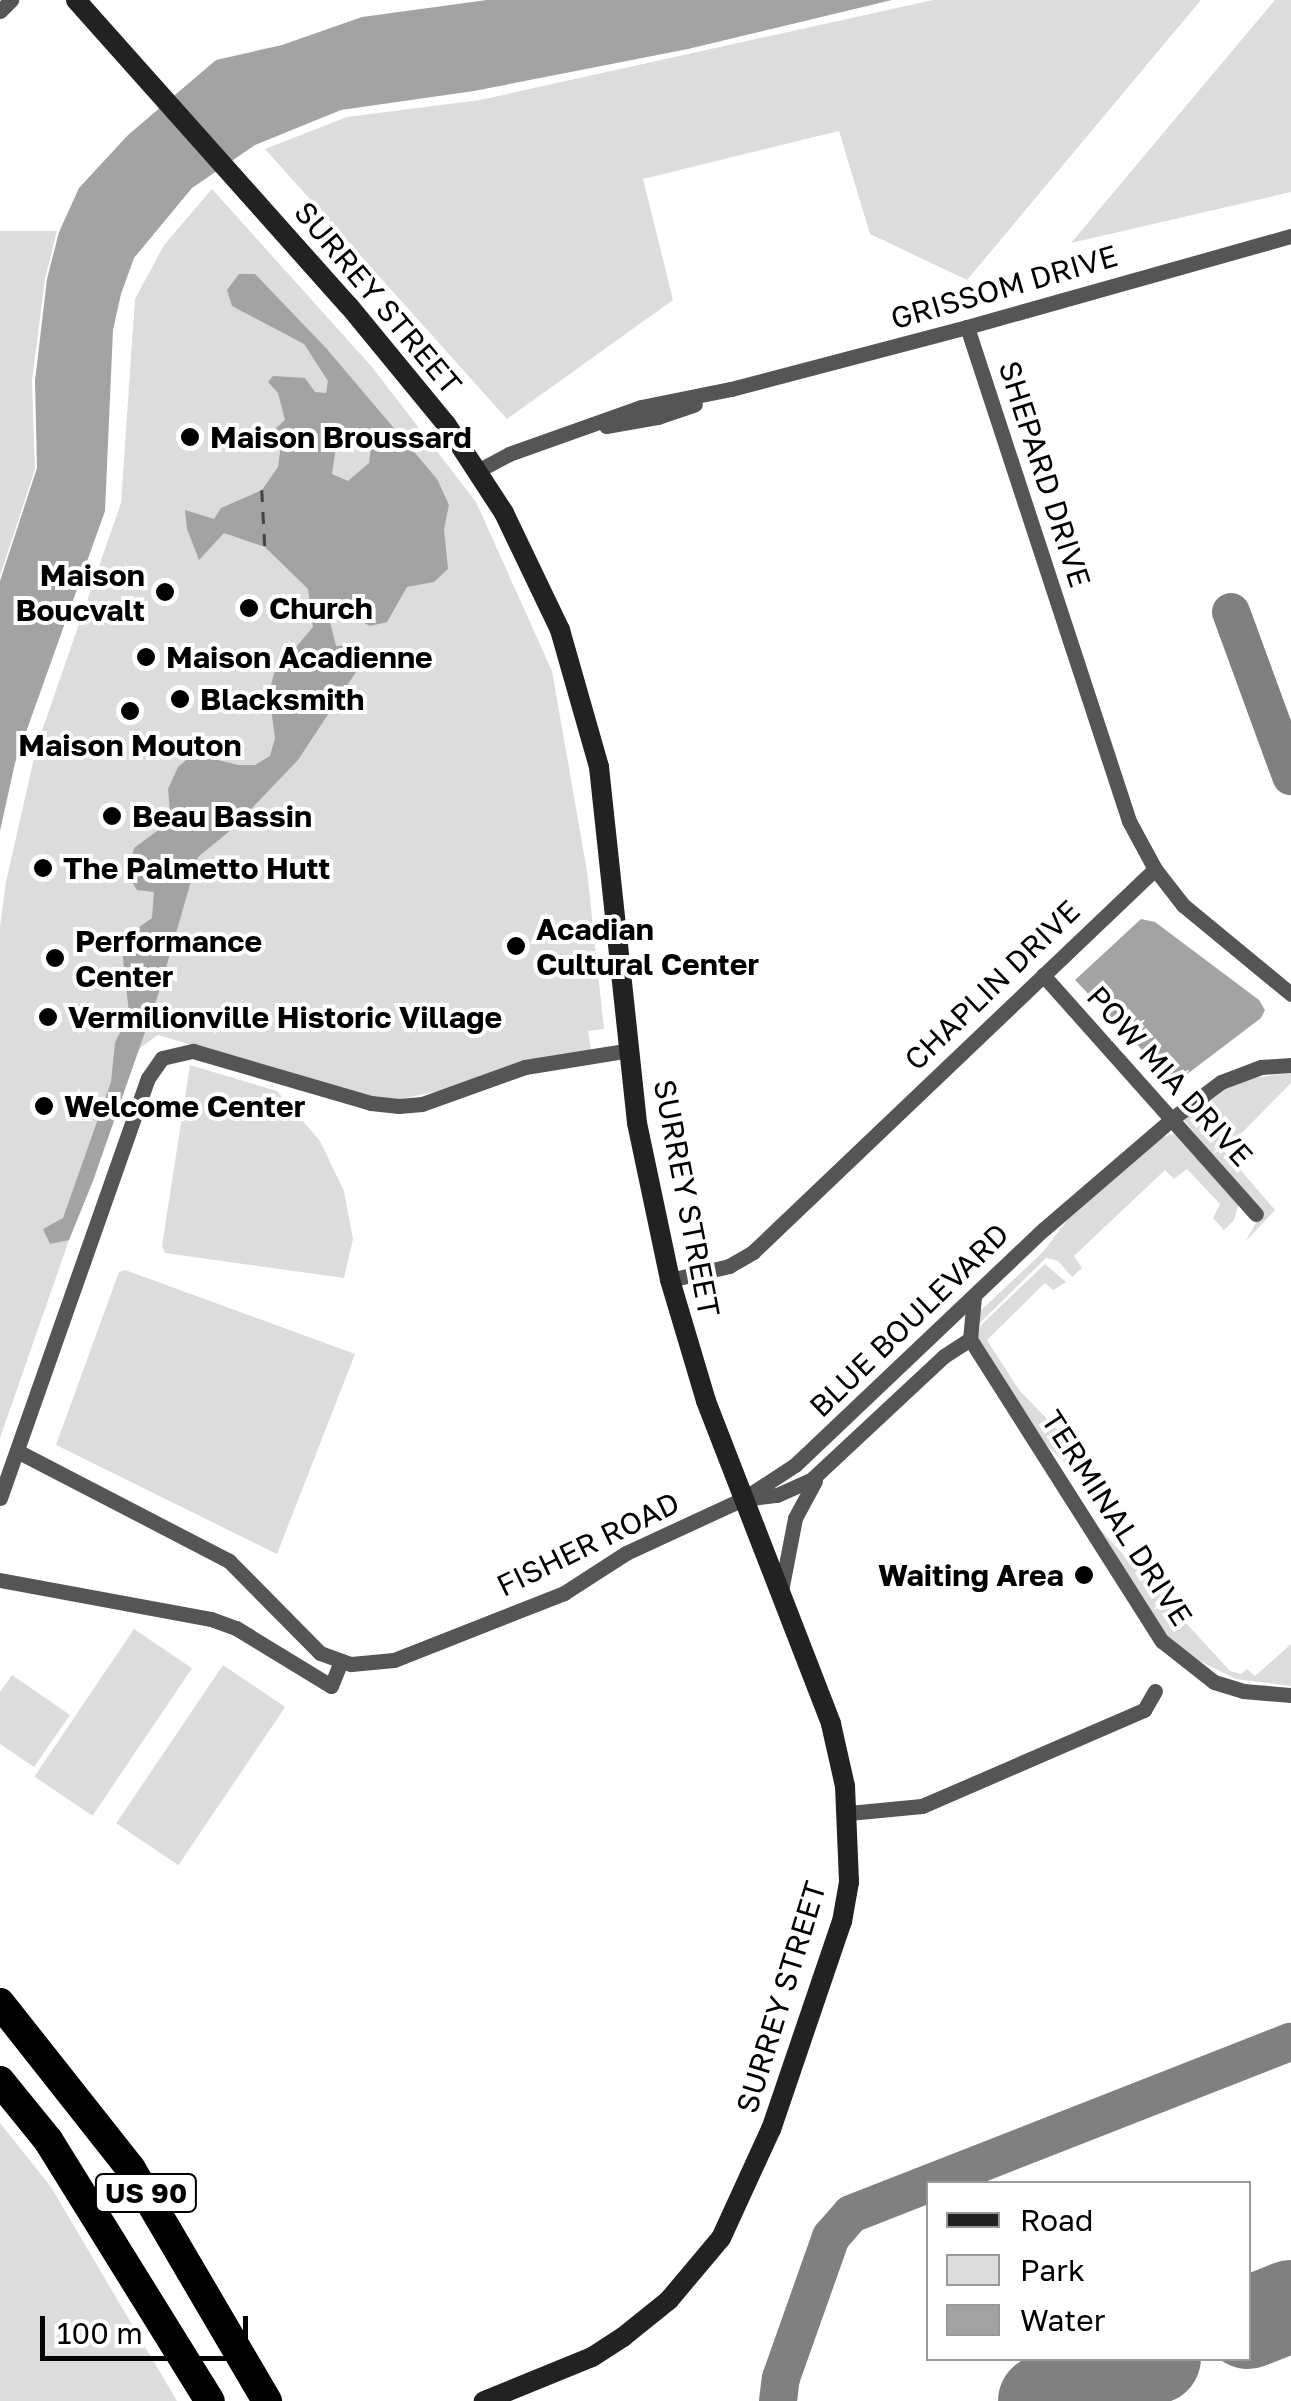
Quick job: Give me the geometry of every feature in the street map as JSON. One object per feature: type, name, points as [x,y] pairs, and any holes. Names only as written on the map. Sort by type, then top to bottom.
[{"type":"highway","name":"US 90","points":[[0,2002],[131,2169],[267,2401]]},
{"type":"highway","name":"US 90","points":[[0,2081],[48,2140],[210,2401]]},
{"type":"street","points":[[0,11],[11,0]]},
{"type":"street","name":"SURREY STREET","points":[[76,0],[408,375],[479,470],[535,574],[581,689],[600,767],[646,1181],[670,1280],[688,1350],[830,1724],[849,1813],[849,1882],[835,1944],[771,2130],[744,2196],[720,2238],[670,2300],[624,2337],[592,2356],[484,2401]]},
{"type":"street","name":"GRISSOM DRIVE","points":[[479,470],[509,454],[642,407],[732,389],[968,328],[1291,236]]},
{"type":"street","name":"SHEPARD DRIVE","points":[[968,328],[1129,821],[1155,869]]},
{"type":"street","points":[[1155,869],[1211,931],[1291,994]]},
{"type":"street","name":"CHAPLIN DRIVE","points":[[670,1280],[728,1266],[753,1252],[1155,869]]},
{"type":"street","name":"POW MIA DRIVE","points":[[1044,976],[1256,1214]]},
{"type":"street","points":[[0,1498],[148,1078],[162,1058],[194,1050],[371,1104],[399,1106],[422,1104],[525,1066],[630,1050]]},
{"type":"street","points":[[1173,1118],[1220,1082],[1241,1073],[1291,1065]]},
{"type":"street","name":"BLUE BOULEVARD","points":[[743,1499],[806,1456],[1098,1180],[1173,1118]]},
{"type":"street","points":[[970,1339],[974,1296]]},
{"type":"street","name":"BLUE BOULEVARD","points":[[781,1595],[795,1518],[822,1472],[944,1356],[970,1339]]},
{"type":"street","name":"TERMINAL DRIVE","points":[[970,1339],[1162,1641],[1214,1682],[1243,1692],[1291,1695]]},
{"type":"street","points":[[18,1451],[230,1561],[255,1583],[305,1642],[341,1661]]},
{"type":"street","name":"BLUE BOULEVARD","points":[[743,1499],[777,1495],[822,1472]]},
{"type":"street","name":"FISHER ROAD","points":[[0,1580],[211,1619],[236,1628],[331,1686],[341,1661],[367,1666],[394,1660],[564,1593],[626,1554],[743,1499]]},
{"type":"street","points":[[849,1813],[922,1806],[1144,1710],[1155,1691]]},
{"type":"green space","points":[[933,0],[1201,0],[967,280],[870,234],[839,131],[643,179],[673,300],[507,419],[265,149],[347,117],[480,100]]},
{"type":"green space","points":[[1275,0],[1291,0],[1291,192],[1071,243]]},
{"type":"green space","points":[[212,189],[372,367],[476,502],[552,671],[587,871],[604,1029],[588,1031],[591,1050],[521,1062],[458,1087],[400,1099],[372,1097],[158,1035],[140,1048],[92,1139],[69,1240],[0,1438],[0,926],[6,882],[37,745],[121,503],[135,299],[164,245]]},
{"type":"green space","points":[[0,231],[57,231],[45,279],[32,381],[35,469],[0,576]]},
{"type":"green space","points":[[190,1065],[277,1091],[320,1141],[344,1191],[353,1239],[344,1278],[165,1253],[162,1246]]},
{"type":"green space","points":[[1291,1073],[1291,1083],[1224,1151],[1275,1210],[1245,1242],[1260,1216],[1184,1120],[1226,1089],[1254,1078]]},
{"type":"green space","points":[[1175,1134],[1239,1203],[1234,1220],[1224,1230],[1213,1218],[1220,1204],[1187,1169],[1174,1179],[1165,1170],[1074,1256],[1082,1268],[1072,1277],[1058,1261],[1046,1258],[974,1329],[978,1313],[1042,1253],[1069,1218],[1162,1137]]},
{"type":"green space","points":[[1045,1264],[1066,1282],[1053,1290],[1045,1283],[987,1340],[1019,1390],[1103,1477],[1091,1488],[1042,1441],[975,1336],[982,1324]]},
{"type":"green space","points":[[125,1270],[355,1354],[277,1554],[56,1445],[119,1272]]},
{"type":"green space","points":[[1099,1528],[1230,1671],[1241,1674],[1247,1669],[1255,1676],[1291,1644],[1291,1686],[1236,1679],[1182,1652],[1155,1621]]},
{"type":"green space","points":[[134,1629],[192,1668],[92,1816],[34,1777]]},
{"type":"green space","points":[[223,1665],[285,1707],[178,1865],[116,1823]]},
{"type":"green space","points":[[12,1675],[70,1715],[34,1767],[0,1744],[0,1692]]},
{"type":"green space","points":[[0,2123],[51,2187],[177,2401],[0,2401]]},
{"type":"water","points":[[487,0],[892,0],[688,49],[474,91],[341,110],[255,145],[192,188],[134,258],[121,294],[113,330],[105,511],[15,763],[0,831],[0,581],[37,468],[35,381],[47,279],[59,232],[79,188],[128,135],[216,60],[282,45],[362,17]]},
{"type":"water","points":[[239,274],[255,274],[326,348],[437,479],[449,505],[444,529],[448,569],[434,582],[407,587],[387,622],[370,626],[337,609],[330,622],[336,646],[360,645],[356,672],[298,760],[231,830],[198,857],[159,992],[93,1181],[69,1240],[50,1244],[43,1229],[63,1218],[111,1082],[115,1043],[129,1013],[121,940],[152,918],[154,892],[137,890],[127,874],[134,848],[164,826],[170,812],[168,789],[178,767],[193,754],[238,765],[255,765],[270,756],[275,738],[269,693],[274,673],[313,627],[308,589],[265,547],[224,533],[199,560],[187,529],[185,510],[214,519],[221,508],[262,490],[278,467],[281,446],[276,428],[285,420],[278,393],[268,382],[273,376],[305,378],[315,392],[326,393],[328,381],[304,344],[232,306],[227,290]],"holes":[[[363,436],[372,440],[369,463],[348,481],[332,474],[336,446]]]},
{"type":"water","points":[[1141,919],[1155,922],[1259,1000],[1265,1010],[1261,1018],[1178,1081],[1169,1078],[1075,980]]},
{"type":"ferry route","points":[[262,490],[265,547]]},
{"type":"taxiway","points":[[1231,612],[1291,776]]},
{"type":"taxiway","points":[[935,2181],[1291,2042]]},
{"type":"taxiway","points":[[778,2401],[781,2378],[831,2237],[851,2214],[926,2185]]},
{"type":"runway","points":[[1251,2322],[1291,2306]]},
{"type":"runway","points":[[1044,2401],[1147,2361]]},
{"type":"place","name":"Maison Broussard","points":[[190,437]]},
{"type":"place","name":"Maison Boucvalt","points":[[165,592]]},
{"type":"place","name":"Church","points":[[249,608]]},
{"type":"place","name":"Maison Acadienne","points":[[146,657]]},
{"type":"place","name":"Blacksmith","points":[[180,699]]},
{"type":"place","name":"Maison Mouton","points":[[130,711]]},
{"type":"place","name":"Beau Bassin","points":[[112,816]]},
{"type":"place","name":"The Palmetto Hutt","points":[[43,868]]},
{"type":"place","name":"Acadian Cultural Center","points":[[516,946]]},
{"type":"place","name":"Performance Center","points":[[55,958]]},
{"type":"place","name":"Vermilionville Historic Village","points":[[48,1017]]},
{"type":"place","name":"Welcome Center","points":[[44,1106]]},
{"type":"place","name":"Waiting Area","points":[[1084,1575]]}]
